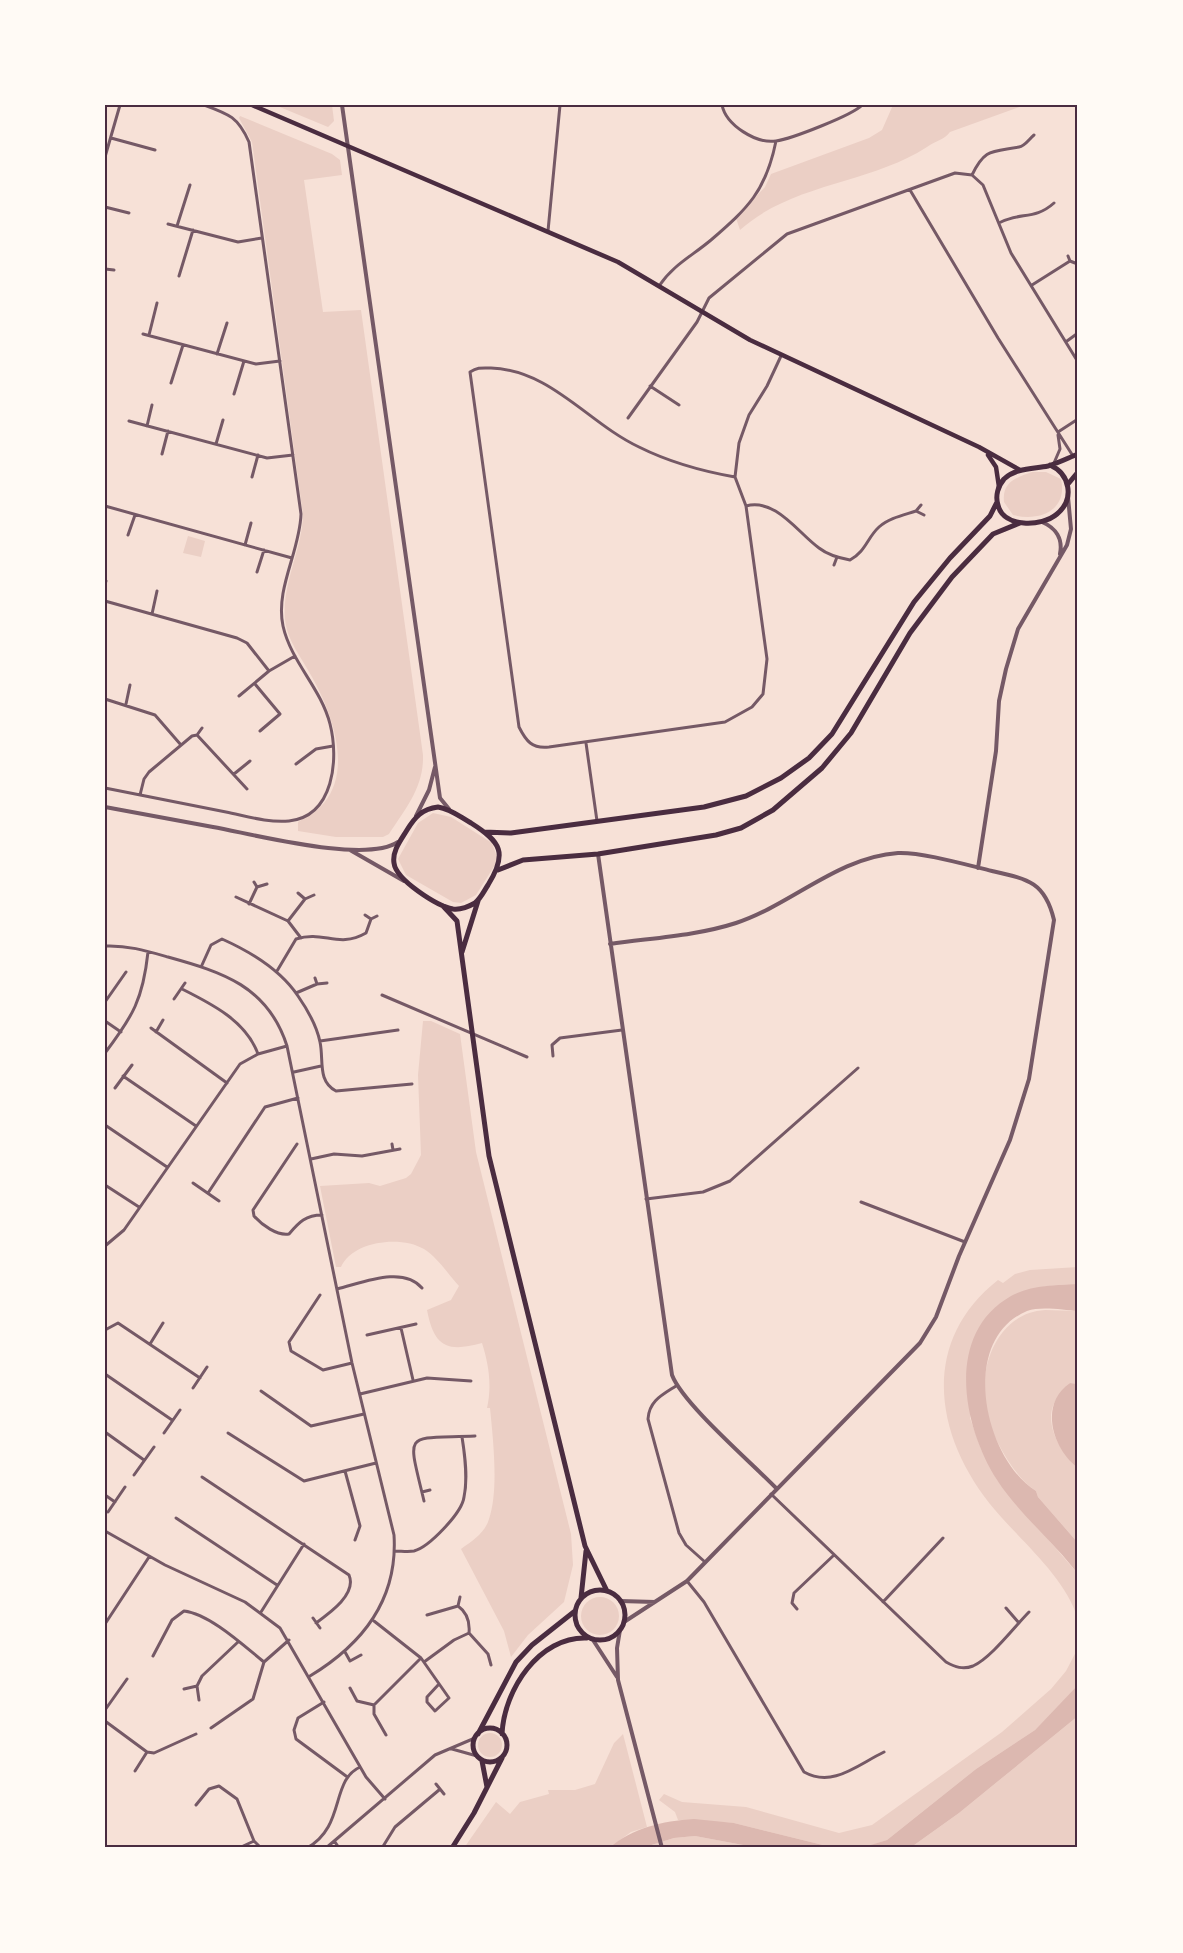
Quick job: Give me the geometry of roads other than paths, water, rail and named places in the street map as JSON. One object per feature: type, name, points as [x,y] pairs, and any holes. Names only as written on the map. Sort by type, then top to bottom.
[{"type":"highway","points":[[484,832],[511,833],[704,807],[734,800],[771,784],[809,758],[838,725],[886,644],[921,592],[990,516],[997,502],[999,487],[1005,478],[1020,470],[1051,465],[1076,455]]},
{"type":"highway","points":[[498,870],[523,860],[598,854],[716,835],[752,823],[783,804],[822,768],[851,733],[910,633],[952,577],[993,534],[1058,514],[1068,496],[1068,484],[1060,472],[1051,465]]},
{"type":"highway","points":[[1068,484],[1078,472]]},
{"type":"highway","points":[[997,502],[1004,515],[1020,524]]},
{"type":"highway","points":[[452,1848],[503,1756],[507,1744],[502,1734],[505,1712],[512,1694],[530,1665],[558,1643],[568,1639],[608,1639],[620,1630],[624,1622],[624,1608],[620,1601],[607,1592],[585,1546],[489,1156],[471,1034],[461,956],[457,921],[443,906],[404,881],[396,870],[393,860],[401,839],[416,816],[433,808],[449,810],[484,832],[498,848],[498,870],[479,899],[461,956]]},
{"type":"highway","points":[[443,906],[461,909],[479,899]]},
{"type":"highway","points":[[487,1788],[487,1777],[473,1747],[476,1736],[516,1662],[532,1645],[575,1611],[581,1599],[585,1546]]},
{"type":"highway","points":[[581,1599],[593,1591],[607,1592]]},
{"type":"highway","points":[[575,1611],[578,1627],[591,1639]]},
{"type":"highway","points":[[476,1736],[487,1729],[502,1734]]},
{"type":"highway","points":[[479,1758],[491,1762],[503,1756]]},
{"type":"main road","points":[[252,105],[618,262],[700,313],[781,356],[979,447],[1020,470]]},
{"type":"main road","points":[[979,447],[996,467],[999,487]]},
{"type":"street","points":[[105,157],[107,143],[111,138],[120,105]]},
{"type":"street","points":[[105,788],[257,818],[291,821],[308,813],[328,792],[334,766],[330,725],[321,697],[295,656],[283,626],[284,592],[299,539],[301,514],[249,142],[242,126],[229,113],[204,105]]},
{"type":"street","points":[[342,105],[440,798],[449,810]]},
{"type":"street","points":[[548,233],[560,105]]},
{"type":"street","points":[[722,105],[723,113],[742,132],[776,141],[848,117],[862,105]]},
{"type":"street","points":[[972,175],[987,153],[996,149],[1020,147],[1034,135]]},
{"type":"street","points":[[111,138],[155,150]]},
{"type":"street","points":[[658,288],[677,263],[711,239],[748,206],[763,186],[776,141]]},
{"type":"street","points":[[628,418],[709,298],[787,234],[955,173],[972,175],[983,185],[994,213],[1001,222],[1011,253],[1078,362]]},
{"type":"street","points":[[177,226],[190,185]]},
{"type":"street","points":[[910,190],[1058,432],[1076,455]]},
{"type":"street","points":[[1001,222],[1015,215],[1032,217],[1054,202]]},
{"type":"street","points":[[105,207],[129,213]]},
{"type":"street","points":[[168,224],[237,242],[262,238]]},
{"type":"street","points":[[179,276],[193,230]]},
{"type":"street","points":[[1068,256],[1070,261],[1075,263]]},
{"type":"street","points":[[1032,285],[1070,261]]},
{"type":"street","points":[[105,269],[114,270]]},
{"type":"street","points":[[149,335],[158,303]]},
{"type":"street","points":[[217,354],[227,323]]},
{"type":"street","points":[[1067,341],[1078,333]]},
{"type":"street","points":[[143,334],[256,364],[280,361]]},
{"type":"street","points":[[171,383],[183,345]]},
{"type":"street","points":[[735,477],[700,471],[636,446],[560,394],[525,374],[512,369],[477,368],[470,372],[519,727],[526,741],[539,748],[725,722],[752,707],[764,694],[767,663],[746,506],[735,477],[739,443],[749,415],[767,386],[781,356]]},
{"type":"street","points":[[234,394],[244,361]]},
{"type":"street","points":[[650,386],[679,405]]},
{"type":"street","points":[[147,426],[152,405]]},
{"type":"street","points":[[1058,432],[1078,419]]},
{"type":"street","points":[[216,444],[223,420]]},
{"type":"street","points":[[129,421],[267,458],[293,455]]},
{"type":"street","points":[[162,454],[168,431]]},
{"type":"street","points":[[1051,465],[1060,449],[1058,432]]},
{"type":"street","points":[[252,477],[258,455]]},
{"type":"street","points":[[978,868],[996,751],[999,701],[1006,669],[1018,628],[1060,558],[1071,529],[1068,496]]},
{"type":"street","points":[[746,506],[753,504],[783,515],[819,548],[837,558],[850,560],[859,555],[880,526],[898,516],[916,511],[921,505]]},
{"type":"street","points":[[105,507],[292,558]]},
{"type":"street","points":[[916,511],[924,515]]},
{"type":"street","points":[[128,535],[135,515]]},
{"type":"street","points":[[1040,521],[1058,534],[1062,547],[1060,558]]},
{"type":"street","points":[[245,545],[251,523]]},
{"type":"street","points":[[257,572],[264,550]]},
{"type":"street","points":[[834,565],[837,558]]},
{"type":"street","points":[[152,614],[157,591]]},
{"type":"street","points":[[105,601],[237,638],[247,643],[269,671]]},
{"type":"street","points":[[239,696],[269,671],[295,656]]},
{"type":"street","points":[[255,684],[280,714],[260,731]]},
{"type":"street","points":[[126,704],[130,685]]},
{"type":"street","points":[[105,699],[155,715],[181,745]]},
{"type":"street","points":[[140,795],[144,779],[149,772],[181,745],[197,735],[202,728]]},
{"type":"street","points":[[197,735],[247,789]]},
{"type":"street","points":[[586,743],[597,821]]},
{"type":"street","points":[[296,764],[316,749],[333,746]]},
{"type":"street","points":[[234,774],[250,761]]},
{"type":"street","points":[[416,816],[429,790],[436,763]]},
{"type":"street","points":[[105,807],[294,843],[350,849],[386,848],[401,839]]},
{"type":"street","points":[[350,849],[404,881]]},
{"type":"street","points":[[610,944],[708,930],[740,922],[755,917],[824,878],[876,856],[904,853],[978,868],[1037,885],[1049,899],[1054,920],[1029,1079],[1010,1140],[965,1242],[936,1317],[920,1343],[687,1581],[624,1622]]},
{"type":"street","points":[[598,854],[668,1356],[676,1386],[777,1489]]},
{"type":"street","points":[[254,882],[257,887]]},
{"type":"street","points":[[249,904],[257,887],[267,884]]},
{"type":"street","points":[[298,893],[305,899]]},
{"type":"street","points":[[288,921],[305,899],[314,895]]},
{"type":"street","points":[[236,897],[288,921],[301,938]]},
{"type":"street","points":[[365,915],[370,918],[377,916]]},
{"type":"street","points":[[277,971],[291,946],[301,938],[319,936],[353,941],[366,933],[370,918]]},
{"type":"street","points":[[202,965],[211,945],[222,939],[245,949],[277,971],[296,993],[320,1041],[321,1066],[325,1083],[336,1091],[412,1084]]},
{"type":"street","points":[[105,946],[123,945],[202,965],[233,979],[257,997],[275,1019],[287,1046],[352,1363],[394,1535],[395,1551],[394,1569],[386,1597],[374,1621],[345,1652],[310,1676]]},
{"type":"street","points":[[105,1053],[138,1004],[144,985],[148,952]]},
{"type":"street","points":[[105,1002],[124,974],[127,979]]},
{"type":"street","points":[[315,978],[317,984]]},
{"type":"street","points":[[174,999],[185,983]]},
{"type":"street","points":[[296,993],[317,984],[327,983]]},
{"type":"street","points":[[182,989],[223,1011],[245,1031],[258,1054]]},
{"type":"street","points":[[382,995],[527,1057]]},
{"type":"street","points":[[156,1032],[164,1020]]},
{"type":"street","points":[[105,1021],[121,1032]]},
{"type":"street","points":[[151,1028],[227,1083]]},
{"type":"street","points":[[320,1041],[398,1030]]},
{"type":"street","points":[[553,1056],[552,1045],[560,1038],[622,1030]]},
{"type":"street","points":[[105,1246],[124,1230],[245,1059],[287,1046]]},
{"type":"street","points":[[115,1088],[132,1065]]},
{"type":"street","points":[[294,1072],[321,1066]]},
{"type":"street","points":[[646,1199],[703,1192],[730,1181],[858,1068]]},
{"type":"street","points":[[123,1076],[196,1126]]},
{"type":"street","points":[[208,1193],[265,1107],[298,1098]]},
{"type":"street","points":[[105,1125],[167,1167]]},
{"type":"street","points":[[297,1144],[253,1210],[254,1216],[276,1233],[285,1235],[308,1216],[322,1215]]},
{"type":"street","points":[[392,1144],[393,1150]]},
{"type":"street","points":[[311,1159],[334,1155],[362,1156],[400,1149]]},
{"type":"street","points":[[193,1183],[219,1201]]},
{"type":"street","points":[[105,1185],[138,1208]]},
{"type":"street","points":[[861,1202],[965,1242]]},
{"type":"street","points":[[337,1289],[394,1276],[420,1282],[422,1288]]},
{"type":"street","points":[[320,1295],[289,1342],[291,1351],[324,1370],[352,1363]]},
{"type":"street","points":[[105,1330],[118,1323],[200,1378]]},
{"type":"street","points":[[150,1344],[163,1323]]},
{"type":"street","points":[[367,1335],[416,1324]]},
{"type":"street","points":[[401,1328],[413,1380]]},
{"type":"street","points":[[193,1388],[207,1367]]},
{"type":"street","points":[[105,1374],[172,1420]]},
{"type":"street","points":[[466,1374],[466,1380]]},
{"type":"street","points":[[360,1394],[413,1380],[471,1381]]},
{"type":"street","points":[[676,1386],[654,1401],[649,1408],[648,1419],[679,1533],[686,1545],[705,1562]]},
{"type":"street","points":[[261,1391],[311,1426],[364,1414]]},
{"type":"street","points":[[164,1433],[180,1410]]},
{"type":"street","points":[[105,1432],[144,1460]]},
{"type":"street","points":[[228,1433],[304,1481],[376,1463]]},
{"type":"street","points":[[424,1501],[412,1457],[414,1443],[424,1437],[475,1436]]},
{"type":"street","points":[[395,1551],[413,1551],[421,1548],[450,1522],[461,1508],[464,1498],[462,1437]]},
{"type":"street","points":[[134,1475],[154,1447]]},
{"type":"street","points":[[345,1471],[360,1526],[355,1540]]},
{"type":"street","points":[[202,1478],[349,1575],[352,1581],[350,1589],[331,1613],[316,1623]]},
{"type":"street","points":[[108,1512],[125,1487]]},
{"type":"street","points":[[422,1492],[430,1490]]},
{"type":"street","points":[[771,1494],[946,1662],[957,1668],[974,1666],[1029,1612]]},
{"type":"street","points":[[105,1495],[115,1502]]},
{"type":"street","points":[[176,1518],[277,1585]]},
{"type":"street","points":[[105,1531],[149,1557],[261,1612],[280,1628],[310,1676],[360,1767],[385,1799]]},
{"type":"street","points":[[883,1602],[943,1538]]},
{"type":"street","points":[[261,1612],[304,1544]]},
{"type":"street","points":[[797,1609],[792,1603],[794,1593],[834,1555]]},
{"type":"street","points":[[105,1624],[149,1557]]},
{"type":"street","points":[[687,1581],[704,1602],[804,1772],[815,1778],[829,1780],[884,1752]]},
{"type":"street","points":[[458,1606],[460,1597]]},
{"type":"street","points":[[620,1601],[655,1602]]},
{"type":"street","points":[[427,1615],[458,1606],[464,1610],[470,1622],[469,1633],[488,1654],[491,1665]]},
{"type":"street","points":[[1006,1608],[1019,1623]]},
{"type":"street","points":[[153,1656],[172,1620],[184,1611],[193,1612],[264,1662]]},
{"type":"street","points":[[313,1618],[320,1628]]},
{"type":"street","points":[[374,1621],[421,1658],[449,1698],[435,1711],[427,1702],[428,1697],[439,1684]]},
{"type":"street","points":[[620,1630],[617,1648],[618,1680],[662,1848]]},
{"type":"street","points":[[424,1662],[453,1640],[469,1633]]},
{"type":"street","points":[[591,1639],[618,1680]]},
{"type":"street","points":[[211,1728],[253,1700],[264,1662],[289,1640]]},
{"type":"street","points":[[199,1700],[196,1686],[202,1676],[238,1642]]},
{"type":"street","points":[[345,1652],[350,1661],[361,1655]]},
{"type":"street","points":[[386,1735],[374,1714],[374,1705],[421,1658]]},
{"type":"street","points":[[105,1710],[127,1679]]},
{"type":"street","points":[[184,1689],[196,1686]]},
{"type":"street","points":[[350,1688],[357,1701],[374,1705]]},
{"type":"street","points":[[324,1702],[298,1718],[294,1730],[296,1739],[346,1776]]},
{"type":"street","points":[[105,1721],[147,1752],[154,1754],[196,1734]]},
{"type":"street","points":[[326,1848],[435,1755],[476,1736]]},
{"type":"street","points":[[451,1749],[479,1758]]},
{"type":"street","points":[[135,1771],[147,1752]]},
{"type":"street","points":[[307,1848],[330,1828],[346,1776],[360,1767]]},
{"type":"street","points":[[436,1784],[444,1794]]},
{"type":"street","points":[[196,1806],[209,1789],[219,1786],[237,1799],[242,1806],[254,1841],[261,1848]]},
{"type":"street","points":[[382,1848],[395,1827],[439,1790]]},
{"type":"street","points":[[239,1848],[254,1841]]},
{"type":"street","points":[[335,1842],[339,1848]]}]
